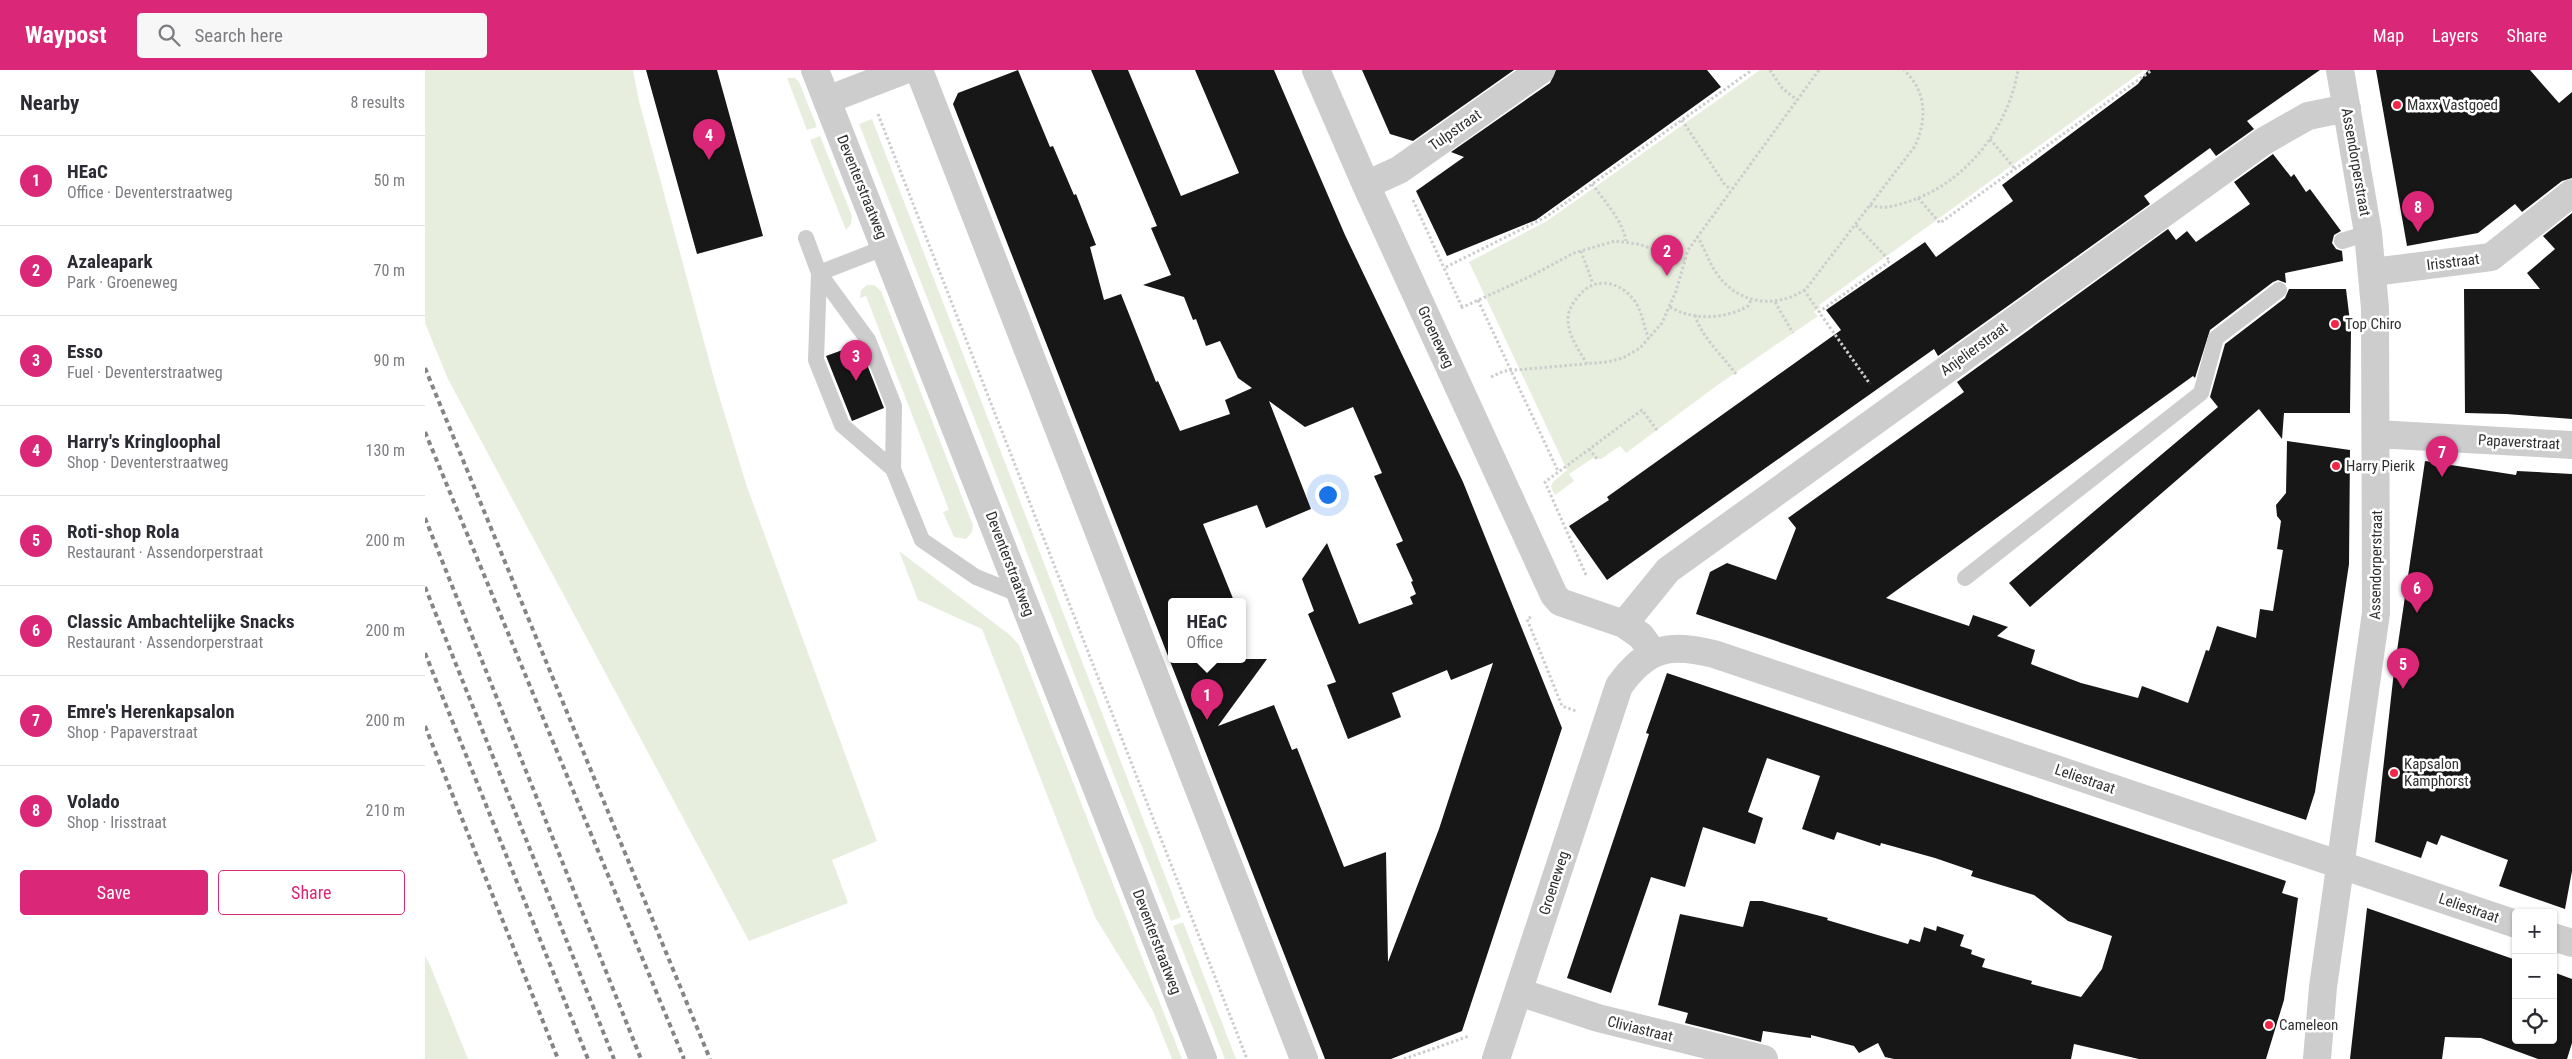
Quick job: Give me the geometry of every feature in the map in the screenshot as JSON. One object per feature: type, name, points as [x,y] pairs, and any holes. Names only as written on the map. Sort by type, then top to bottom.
[{"type":"street","name":"Deventerstraatweg","points":[[815,70],[1203,1059]]},
{"type":"street","points":[[827,100],[905,70]]},
{"type":"street","points":[[919,70],[1304,1059]]},
{"type":"street","name":"Groeneweg","points":[[1316,70],[1366,184],[1550,586],[1560,602]]},
{"type":"street","name":"Tulpstraat","points":[[1366,184],[1399,170],[1541,70]]},
{"type":"street","name":"Assendorperstraat","points":[[2317,1059],[2323,987],[2376,613],[2375,308],[2373,272],[2340,70]]},
{"type":"street","name":"Anjelierstraat","points":[[1624,624],[1668,570],[2264,142],[2308,116],[2347,108]]},
{"type":"street","name":"Irisstraat","points":[[2373,272],[2491,257],[2572,193]]},
{"type":"street","name":"Papaverstraat","points":[[2376,434],[2572,445]]},
{"type":"street","points":[[1560,602],[1624,624],[1641,636],[1654,654]]},
{"type":"street","name":"Leliestraat","points":[[1654,654],[1670,649],[1687,648],[1714,654],[2512,923]]},
{"type":"street","name":"Groeneweg","points":[[1499,1052],[1619,686],[1634,666],[1654,654]]},
{"type":"street","points":[[2557,938],[2572,943]]},
{"type":"street","name":"Cliviastraat","points":[[1519,992],[1598,1018],[1764,1059]]},
{"type":"lane","points":[[2343,241],[2368,233]]},
{"type":"lane","points":[[806,238],[819,273],[868,340],[894,406],[893,469],[922,540],[976,577],[1021,595]]},
{"type":"lane","points":[[819,273],[886,247]]},
{"type":"lane","points":[[819,273],[816,360],[842,425],[893,469]]},
{"type":"lane","points":[[1965,578],[2201,393],[2216,338],[2279,290]]},
{"type":"path","points":[[1444,268],[1546,217],[1752,70]]},
{"type":"path","points":[[1770,70],[1782,88],[1797,100]]},
{"type":"path","points":[[1520,371],[1623,358],[1640,348],[1649,339],[1662,323],[1685,260],[1697,236],[1819,70]]},
{"type":"path","points":[[1697,236],[1716,273],[1737,292],[1751,300],[1775,302],[1786,300],[1804,290],[1814,281],[1915,146],[1921,133],[1924,109],[1922,97],[1905,70]]},
{"type":"path","points":[[1870,205],[1887,207],[1918,198],[1938,190],[1966,168],[1990,139],[2007,107],[2017,70]]},
{"type":"path","points":[[1918,198],[1941,223],[2152,70]]},
{"type":"path","points":[[867,84],[1247,1059]]},
{"type":"path","points":[[1682,120],[1725,185],[1731,189]]},
{"type":"path","points":[[1990,139],[2015,169]]},
{"type":"path","points":[[1399,170],[1462,307]]},
{"type":"path","points":[[1592,184],[1624,230],[1626,241]]},
{"type":"path","points":[[1819,312],[1891,261],[1856,225]]},
{"type":"path","points":[[1485,297],[1581,251],[1615,241],[1626,241],[1685,260]]},
{"type":"path","points":[[1581,251],[1593,284]]},
{"type":"path","points":[[1587,364],[1571,335],[1568,318],[1575,301],[1593,284],[1603,282],[1622,288],[1641,310],[1649,339]]},
{"type":"path","points":[[1804,290],[1889,410]]},
{"type":"path","points":[[1478,300],[1558,471]]},
{"type":"path","points":[[1669,307],[1695,315],[1725,316],[1749,306],[1751,300]]},
{"type":"path","points":[[1775,302],[1793,333]]},
{"type":"path","points":[[1695,315],[1698,325],[1709,341],[1736,374]]},
{"type":"path","points":[[1587,577],[1545,482],[1642,410],[1657,430]]},
{"type":"path","points":[[1589,449],[1597,458]]},
{"type":"path","points":[[1560,602],[1527,619],[1562,706],[1608,721]]},
{"type":"path","points":[[1404,1059],[1468,1035],[1499,1052]]},
{"type":"green space","points":[[425,70],[633,70],[639,101],[716,386],[747,487],[877,841],[832,860],[848,903],[749,941],[448,379],[425,323]]},
{"type":"green space","points":[[1760,70],[2144,70],[1819,305],[1821,307],[1814,312],[1818,316],[1719,384],[1626,453],[1620,446],[1601,459],[1593,458],[1569,474],[1574,481],[1555,495],[1551,487],[1553,482],[1567,470],[1469,262],[1547,221]]},
{"type":"green space","points":[[787,78],[795,78],[799,82],[817,127],[807,130]]},
{"type":"green space","points":[[872,119],[1181,917],[1171,921],[859,124]]},
{"type":"green space","points":[[820,136],[852,216],[851,224],[846,230],[810,140]]},
{"type":"green space","points":[[867,285],[874,285],[881,291],[973,525],[972,532],[966,539],[954,537],[943,512],[949,510],[866,296],[860,298],[861,290]]},
{"type":"green space","points":[[899,551],[1010,635],[1019,645],[1182,1059],[1172,1059],[1153,1011],[1095,917],[982,629],[918,600]]},
{"type":"green space","points":[[1183,922],[1236,1059],[1225,1059],[1173,926]]},
{"type":"green space","points":[[425,956],[430,965],[468,1059],[425,1059]]},
{"type":"building","points":[[646,70],[717,70],[763,236],[697,254]]},
{"type":"building","points":[[1018,70],[1050,147],[1053,146],[1074,195],[1076,194],[1096,245],[1090,247],[1104,300],[1121,294],[1156,382],[1158,381],[1180,431],[1230,414],[1225,400],[1252,388],[1238,378],[1220,341],[1206,346],[1196,319],[1193,320],[1184,297],[1143,285],[1171,275],[1151,228],[1157,226],[1091,70],[1128,70],[1181,196],[1239,173],[1195,70],[1274,70],[1345,235],[1463,482],[1562,728],[1462,1031],[1391,1059],[1325,1059],[1171,663],[1246,663],[1246,659],[1267,659],[1218,726],[1274,705],[1292,750],[1297,748],[1344,867],[1386,852],[1388,962],[1439,829],[1493,663],[1451,680],[1447,670],[1392,693],[1401,717],[1348,739],[1327,685],[1336,682],[1308,614],[1314,611],[1302,579],[1327,543],[1359,624],[1413,604],[1410,597],[1416,594],[1411,582],[1413,581],[1396,544],[1403,541],[1374,476],[1382,473],[1353,407],[1305,427],[1269,401],[1311,509],[1266,528],[1257,505],[1203,524],[1233,598],[1168,598],[1168,656],[953,104],[958,93]]},
{"type":"building","points":[[1362,70],[1514,70],[1413,141],[1390,134]]},
{"type":"building","points":[[1556,70],[1707,70],[1721,87],[1536,220],[1447,256],[1416,191],[1464,157],[1451,152],[1550,83]]},
{"type":"building","points":[[2148,70],[2320,70],[2247,121],[2254,129],[2216,156],[2210,148],[2144,196],[2150,204],[1938,356],[1934,349],[1607,580],[1569,526],[1609,500],[1607,497],[1841,330],[1826,310],[1925,242],[1936,257],[2013,201],[2002,185],[2138,84]]},
{"type":"building","points":[[2376,70],[2530,70],[2559,103],[2572,92],[2572,178],[2562,181],[2522,212],[2515,204],[2478,233],[2407,246]]},
{"type":"building","points":[[2273,154],[2291,177],[2294,174],[2306,192],[2310,189],[2341,231],[2334,235],[2332,243],[2336,249],[2342,251],[2343,261],[2285,273],[2286,283],[2278,280],[2273,282],[2210,330],[2195,378],[2193,376],[1886,598],[1969,626],[1973,615],[2008,627],[1997,636],[2035,650],[2031,664],[2081,683],[2138,698],[2142,686],[2188,703],[2206,650],[2209,651],[2217,626],[2256,638],[2260,609],[2273,611],[2283,550],[2277,549],[2281,521],[2277,516],[2276,505],[2286,493],[2287,441],[2350,450],[2349,564],[2315,792],[2306,820],[1696,614],[1710,572],[1727,563],[1776,580],[1796,528],[1788,518],[1964,392],[1957,382],[2168,229],[2176,240],[2187,231],[2196,242],[2250,204],[2234,182]]},
{"type":"building","points":[[2572,213],[2572,419],[2465,413],[2464,289],[2540,289],[2527,273],[2555,249],[2543,236]]},
{"type":"building","points":[[2289,289],[2346,289],[2351,330],[2350,413],[2284,413],[2282,439],[2259,409],[2030,607],[2009,583],[2218,407],[2210,397],[2225,344],[2285,298]]},
{"type":"building","points":[[859,344],[884,408],[852,421],[826,356]]},
{"type":"building","points":[[2425,461],[2516,475],[2517,471],[2572,474],[2572,871],[2565,909],[2499,886],[2508,860],[2441,835],[2437,845],[2427,841],[2421,858],[2375,842],[2394,671]]},
{"type":"building","points":[[1667,673],[2286,881],[2282,893],[2298,898],[2284,1000],[2266,1059],[2139,1059],[2074,1044],[2071,1059],[1894,1059],[1885,1057],[1878,1043],[1859,1053],[1854,1046],[1811,1035],[1811,1038],[1763,1031],[1761,1042],[1685,1023],[1688,1013],[1658,1005],[1680,914],[1743,927],[1750,901],[1762,901],[1828,918],[1827,920],[1908,944],[1910,939],[1920,942],[1924,927],[1936,931],[1937,926],[1964,935],[1960,946],[1972,950],[1971,954],[1985,959],[1982,967],[2032,981],[2031,984],[2081,997],[2102,969],[2112,936],[2068,921],[2034,895],[1971,876],[1973,871],[1935,858],[1881,843],[1880,846],[1837,832],[1834,840],[1802,829],[1820,776],[1767,758],[1748,812],[1763,818],[1755,844],[1703,827],[1685,887],[1651,877],[1611,993],[1567,978],[1649,734],[1646,733]]},
{"type":"building","points":[[2367,908],[2512,959],[2512,1044],[2557,1044],[2557,973],[2572,979],[2572,1043],[2567,1059],[2538,1059],[2481,1038],[2445,1037],[2442,1059],[2350,1059]]},
{"type":"railway","points":[[425,368],[710,1059]]},
{"type":"railway","points":[[425,432],[684,1059]]},
{"type":"railway","points":[[425,518],[641,1059]]},
{"type":"railway","points":[[425,587],[614,1059]]},
{"type":"railway","points":[[425,653],[588,1059]]},
{"type":"railway","points":[[425,726],[558,1059]]},
{"type":"place","name":"Maxx Vastgoed","points":[[2397,105]]},
{"type":"place","name":"Harry's Kringloophal","points":[[709,160]]},
{"type":"place","name":"Volado","points":[[2418,232]]},
{"type":"place","name":"Azaleapark","points":[[1667,276]]},
{"type":"place","name":"Top Chiro","points":[[2335,324]]},
{"type":"place","name":"Esso","points":[[856,381]]},
{"type":"place","name":"Harry Pierik","points":[[2336,466]]},
{"type":"place","name":"Emre's Herenkapsalon","points":[[2442,477]]},
{"type":"place","name":"Classic Ambachtelijke Snacks","points":[[2417,613]]},
{"type":"place","name":"Roti-shop Rola","points":[[2403,689]]},
{"type":"place","name":"HEaC","points":[[1207,720]]},
{"type":"place","name":"Kapsalon Kamphorst","points":[[2394,773]]},
{"type":"place","name":"Cameleon","points":[[2269,1025]]}]
